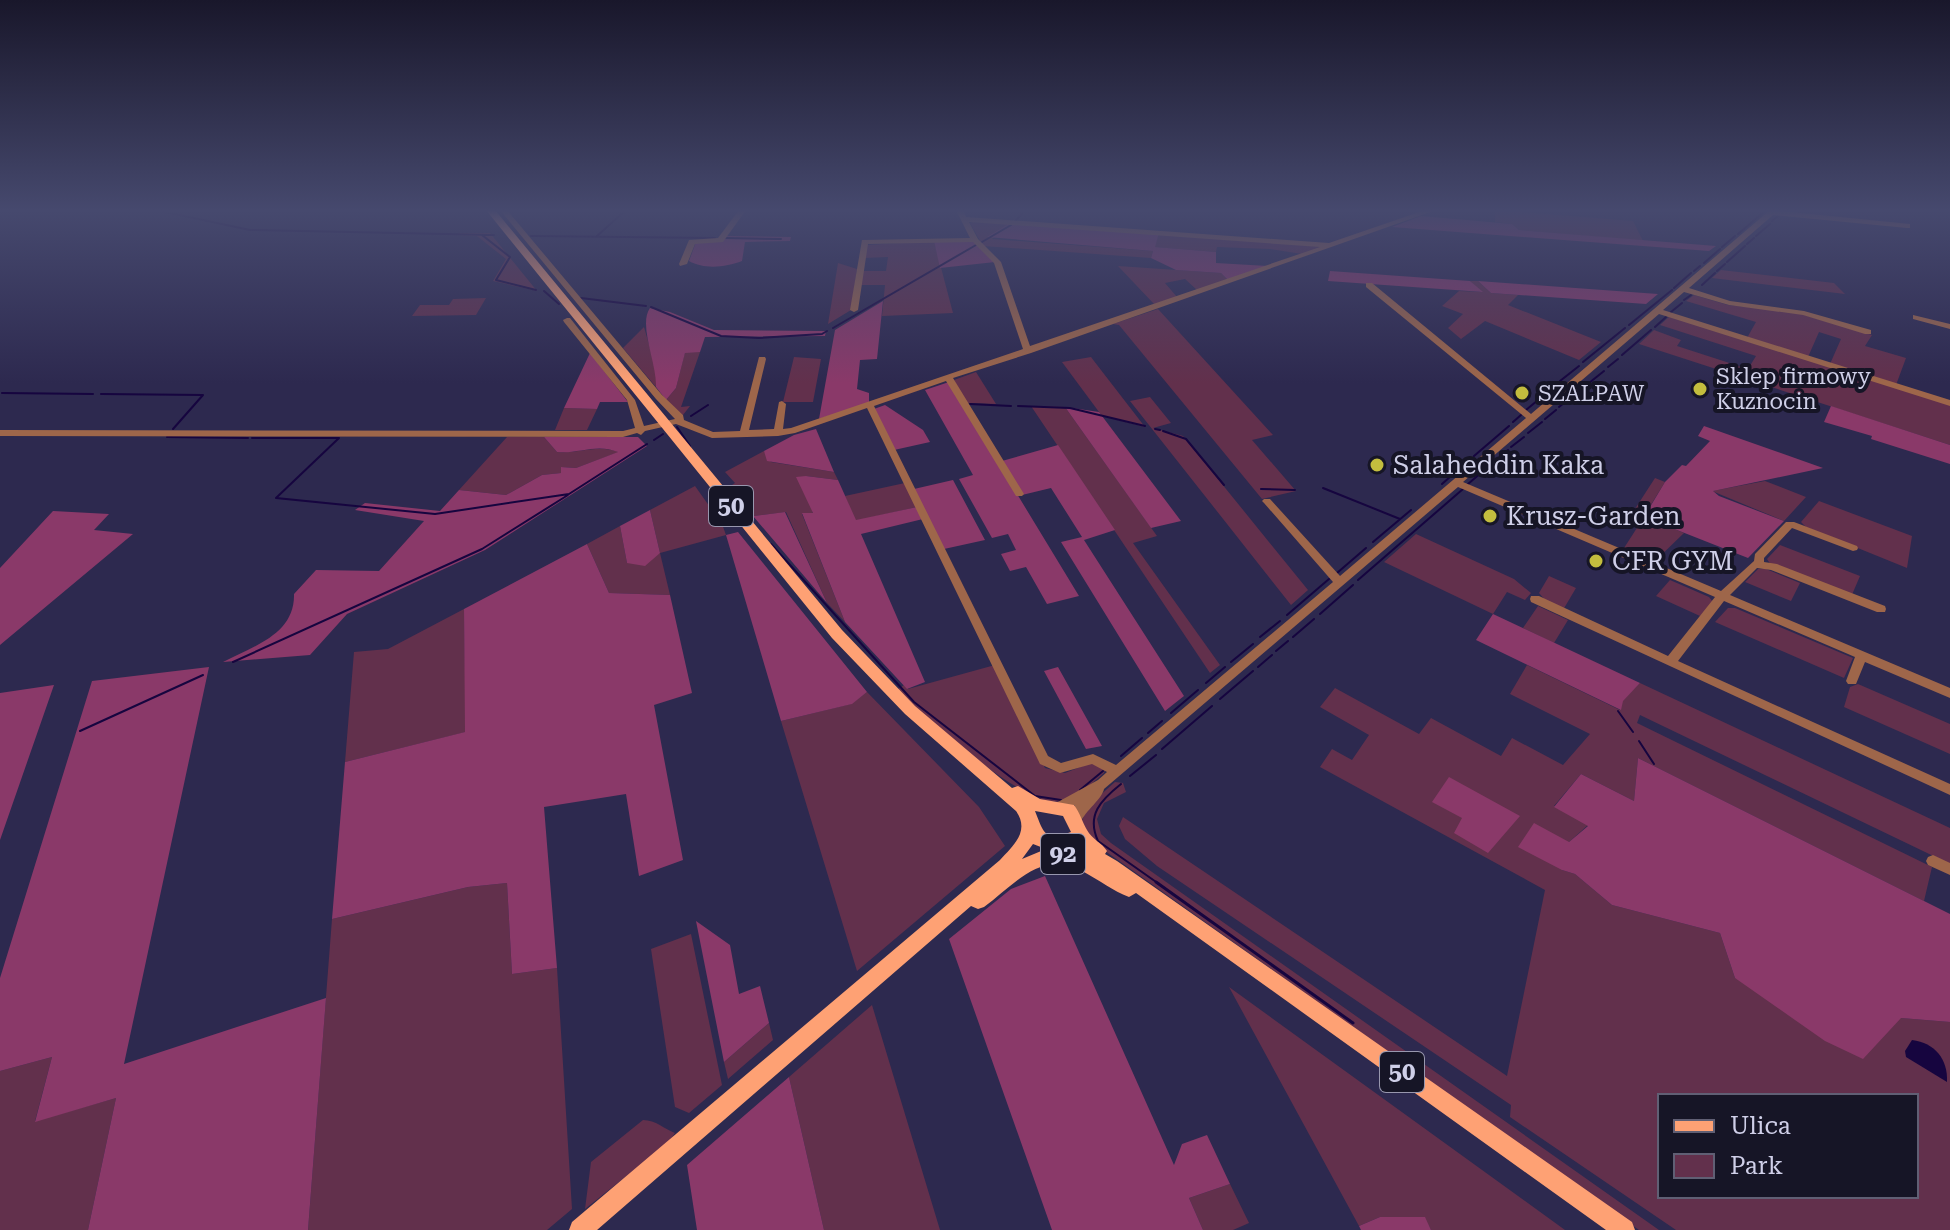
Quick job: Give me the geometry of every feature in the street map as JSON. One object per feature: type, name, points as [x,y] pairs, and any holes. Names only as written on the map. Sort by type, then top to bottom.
[{"type":"main road","name":"50","points":[[540,267],[672,421],[861,660],[910,710],[1022,806],[1037,831]]},
{"type":"main road","name":"50","points":[[983,772],[1029,801],[1054,807],[1072,830],[1111,866],[1624,1230]]},
{"type":"main road","points":[[1037,831],[1054,807]]},
{"type":"main road","points":[[1037,831],[1072,830]]},
{"type":"main road","name":"92","points":[[580,1230],[949,915],[1006,865],[1037,831]]},
{"type":"main road","name":"92","points":[[949,915],[963,911],[1037,859],[1060,854],[1080,859],[1157,906],[1180,915]]},
{"type":"street","points":[[551,267],[659,397],[672,421]]},
{"type":"street","points":[[854,310],[861,267]]},
{"type":"street","points":[[999,267],[1028,351]]},
{"type":"street","points":[[0,433],[613,434],[672,421],[706,434],[778,433],[820,424],[1269,267]]},
{"type":"street","points":[[1072,830],[1102,784],[1116,771],[1709,267]]},
{"type":"street","points":[[1369,285],[1531,418]]},
{"type":"street","points":[[1684,289],[1729,303],[1796,311],[1868,332]]},
{"type":"street","points":[[1658,311],[1950,403]]},
{"type":"street","points":[[1916,317],[1950,327]]},
{"type":"street","points":[[567,320],[631,400],[640,430]]},
{"type":"street","points":[[744,434],[762,359]]},
{"type":"street","points":[[949,378],[1019,494]]},
{"type":"street","points":[[778,433],[782,404]]},
{"type":"street","points":[[870,406],[1044,760],[1060,768],[1093,759],[1116,771]]},
{"type":"street","points":[[1457,483],[1950,693]]},
{"type":"street","points":[[1267,501],[1339,582]]},
{"type":"street","points":[[1759,564],[1759,557],[1790,524],[1853,548]]},
{"type":"street","points":[[1670,662],[1747,568],[1759,564],[1881,609]]},
{"type":"street","points":[[1535,599],[1950,790]]},
{"type":"street","points":[[1852,681],[1862,655]]},
{"type":"street","points":[[1054,807],[1102,784]]},
{"type":"street","points":[[1933,861],[1950,869]]},
{"type":"green space","points":[[501,267],[518,267],[537,291],[493,281]]},
{"type":"green space","points":[[837,267],[857,269],[851,310],[828,324]]},
{"type":"green space","points":[[887,267],[941,267],[953,313],[882,316],[885,285],[861,285],[863,271],[886,271]]},
{"type":"green space","points":[[1119,267],[1221,273],[1228,280],[1197,290],[1185,279],[1165,283],[1177,297],[1154,304]]},
{"type":"green space","points":[[1721,270],[1834,283],[1845,294],[1712,278]]},
{"type":"green space","points":[[1470,281],[1478,281],[1491,293],[1518,295],[1508,305],[1601,342],[1579,360],[1485,321],[1461,339],[1448,328],[1463,314],[1442,306],[1459,291],[1481,292]]},
{"type":"green space","points":[[1694,295],[1728,305],[1794,312],[1872,335],[1865,346],[1906,358],[1896,385],[1830,364],[1841,339],[1819,332],[1808,357],[1747,338],[1756,322],[1686,301]]},
{"type":"green space","points":[[486,298],[476,315],[412,316],[420,305],[449,305],[453,299]]},
{"type":"green space","points":[[1158,309],[1273,435],[1252,440],[1296,491],[1262,499],[1119,325],[1113,324]]},
{"type":"green space","points":[[1670,316],[1950,404],[1950,445],[1639,344],[1654,330],[1681,340],[1677,346],[1748,369],[1756,356],[1660,325]]},
{"type":"green space","points":[[644,327],[656,369],[656,387],[623,348]]},
{"type":"green space","points":[[685,352],[700,352],[681,407],[690,406],[683,415],[666,400],[676,388]]},
{"type":"green space","points":[[794,357],[821,359],[813,402],[783,402]]},
{"type":"green space","points":[[1091,357],[1145,427],[1102,416],[1062,362]]},
{"type":"green space","points":[[976,372],[996,404],[966,403],[954,380]]},
{"type":"green space","points":[[1150,397],[1171,423],[1153,428],[1183,436],[1308,590],[1291,605],[1130,401]]},
{"type":"green space","points":[[1031,406],[1065,407],[1157,536],[1133,543],[1220,665],[1210,673]]},
{"type":"green space","points":[[564,408],[597,409],[587,430],[555,430]]},
{"type":"green space","points":[[507,437],[544,437],[557,452],[603,449],[619,452],[576,468],[562,467],[561,473],[542,475],[506,495],[459,490]]},
{"type":"green space","points":[[764,451],[771,462],[834,472],[838,480],[806,476],[813,514],[802,514],[845,622],[827,603],[786,512],[753,516],[729,487],[735,483],[725,472]]},
{"type":"green space","points":[[1655,478],[1665,482],[1644,516],[1684,533],[1652,564],[1627,553],[1624,548],[1644,517],[1633,512]]},
{"type":"green space","points":[[1765,481],[1806,497],[1784,521],[1712,491]]},
{"type":"green space","points":[[905,483],[917,507],[855,521],[845,496]]},
{"type":"green space","points":[[695,486],[722,524],[726,535],[660,553],[650,510]]},
{"type":"green space","points":[[1819,501],[1912,536],[1907,568],[1806,527],[1801,522]]},
{"type":"green space","points":[[620,526],[627,563],[660,553],[670,595],[609,593],[587,544]]},
{"type":"green space","points":[[1416,534],[1514,579],[1531,593],[1525,600],[1507,592],[1493,614],[1384,562]]},
{"type":"green space","points":[[1780,545],[1860,576],[1851,597],[1771,565],[1767,559]]},
{"type":"green space","points":[[1758,569],[1766,569],[1800,583],[1791,601],[1745,582]]},
{"type":"green space","points":[[1549,576],[1576,588],[1563,610],[1546,601],[1539,593]]},
{"type":"green space","points":[[1670,580],[1709,597],[1713,602],[1700,616],[1656,596]]},
{"type":"green space","points":[[1538,606],[1568,620],[1554,643],[1523,628]]},
{"type":"green space","points":[[1728,608],[1735,608],[1853,658],[1844,678],[1715,622]]},
{"type":"green space","points":[[464,609],[466,732],[345,762],[354,652],[388,649]]},
{"type":"green space","points":[[995,665],[1045,768],[1065,773],[1093,762],[1105,768],[1104,773],[1085,789],[1063,801],[1046,800],[1026,792],[977,759],[897,690],[904,685],[908,689]]},
{"type":"green space","points":[[1527,665],[1620,710],[1622,701],[1640,683],[1950,828],[1950,864],[1640,715],[1637,723],[1932,867],[1924,901],[1638,758],[1634,801],[1581,774],[1554,806],[1588,825],[1569,842],[1562,870],[1575,874],[1612,905],[1720,933],[1735,978],[1901,1018],[1950,1022],[1950,1230],[1676,1230],[1510,1117],[1511,1105],[1157,866],[1125,839],[1119,826],[1123,817],[1507,1076],[1545,890],[1320,767],[1332,749],[1352,760],[1369,735],[1320,707],[1335,688],[1419,734],[1431,718],[1501,756],[1512,738],[1563,765],[1590,734],[1510,694]]},
{"type":"green space","points":[[1858,684],[1950,724],[1950,754],[1844,707],[1850,687]]},
{"type":"green space","points":[[867,692],[979,807],[1005,846],[857,971],[781,721],[851,704]]},
{"type":"green space","points":[[1115,782],[1123,783],[1126,792],[1104,803],[1097,819],[1101,834],[1111,843],[1659,1230],[1639,1230],[1098,846],[1089,838],[1082,820],[1089,805]]},
{"type":"green space","points":[[507,883],[512,974],[557,968],[572,1209],[547,1230],[308,1230],[332,919],[468,887]]},
{"type":"green space","points":[[691,934],[722,1085],[689,1113],[675,1107],[651,949]]},
{"type":"green space","points":[[1229,987],[1565,1230],[1431,1230],[1424,1217],[1380,1217],[1359,1226]]},
{"type":"green space","points":[[872,1005],[940,1230],[824,1230],[789,1077]]},
{"type":"green space","points":[[769,1023],[773,1040],[728,1079],[724,1062]]},
{"type":"green space","points":[[52,1057],[35,1121],[116,1098],[88,1230],[0,1230],[0,1071]]},
{"type":"green space","points":[[643,1120],[675,1133],[668,1143],[585,1209],[591,1162]]},
{"type":"green space","points":[[1230,1184],[1249,1223],[1233,1230],[1203,1230],[1189,1198]]},
{"type":"shaded area","points":[[1171,267],[1264,267],[1228,280],[1221,273]]},
{"type":"shaded area","points":[[1330,271],[1470,281],[1483,292],[1328,281]]},
{"type":"shaded area","points":[[1478,281],[1658,294],[1646,304],[1491,293]]},
{"type":"shaded area","points":[[883,301],[877,359],[860,360],[857,389],[869,393],[869,403],[819,419],[835,330]]},
{"type":"shaded area","points":[[650,308],[670,312],[714,330],[826,331],[825,336],[705,337],[700,352],[685,353],[676,388],[666,400],[656,387],[646,324]]},
{"type":"shaded area","points":[[590,353],[628,402],[600,402],[597,409],[564,408]]},
{"type":"shaded area","points":[[949,382],[1079,596],[1047,604],[1026,567],[1010,571],[1001,554],[1016,550],[1008,534],[992,538],[959,479],[973,475],[925,390]]},
{"type":"shaded area","points":[[885,405],[923,430],[930,442],[894,450],[874,409]]},
{"type":"shaded area","points":[[1831,406],[1950,445],[1950,464],[1824,422]]},
{"type":"shaded area","points":[[1065,407],[1099,412],[1181,521],[1151,528]]},
{"type":"shaded area","points":[[1704,426],[1823,468],[1713,491],[1784,521],[1748,558],[1644,517],[1665,482],[1710,441],[1698,436]]},
{"type":"shaded area","points":[[816,429],[834,472],[767,461],[764,451],[794,435]]},
{"type":"shaded area","points":[[544,437],[638,437],[647,446],[485,550],[347,614],[310,655],[223,662],[259,644],[280,629],[293,608],[294,594],[316,570],[379,571],[424,521],[355,510],[365,503],[440,511],[459,490],[506,495],[542,475],[561,473],[561,467],[576,468],[618,452],[603,448],[557,452]]},
{"type":"shaded area","points":[[1058,445],[1115,530],[1084,540],[1184,696],[1165,711],[1061,542],[1082,537],[1051,488],[1022,495],[1002,461]]},
{"type":"shaded area","points":[[796,477],[838,480],[856,520],[917,507],[923,519],[861,534],[925,682],[907,689],[845,622],[802,513],[813,513]]},
{"type":"shaded area","points":[[953,480],[985,540],[944,549],[914,489]]},
{"type":"shaded area","points":[[650,510],[660,553],[645,566],[627,563],[620,526]]},
{"type":"shaded area","points":[[53,511],[109,514],[94,530],[133,534],[0,645],[0,568]]},
{"type":"shaded area","points":[[785,512],[827,603],[753,516]]},
{"type":"shaded area","points":[[738,532],[867,692],[852,704],[781,721],[726,535]]},
{"type":"shaded area","points":[[587,544],[609,593],[670,595],[692,693],[654,705],[683,860],[639,876],[626,794],[544,807],[557,968],[512,974],[507,883],[468,887],[332,919],[345,762],[465,732],[464,609]]},
{"type":"shaded area","points":[[1493,614],[1640,683],[1623,701],[1621,710],[1476,640]]},
{"type":"shaded area","points":[[209,667],[124,1064],[326,998],[308,1230],[88,1230],[116,1098],[35,1122],[52,1057],[0,1071],[0,978],[92,681]]},
{"type":"shaded area","points":[[1058,667],[1102,746],[1086,749],[1044,671]]},
{"type":"shaded area","points":[[54,685],[0,840],[0,693]]},
{"type":"shaded area","points":[[1638,758],[1950,914],[1950,1022],[1901,1018],[1863,1059],[1825,1041],[1735,978],[1720,933],[1612,905],[1575,874],[1518,847],[1534,823],[1569,842],[1588,826],[1554,807],[1581,774],[1634,801]]},
{"type":"shaded area","points":[[1449,777],[1520,816],[1488,853],[1454,833],[1462,818],[1432,802]]},
{"type":"shaded area","points":[[1045,876],[1174,1165],[1182,1144],[1207,1135],[1230,1184],[1189,1198],[1203,1230],[1052,1230],[949,939],[1011,889]]},
{"type":"shaded area","points":[[696,921],[730,945],[739,994],[760,986],[769,1023],[724,1062]]},
{"type":"shaded area","points":[[1912,1040],[1927,1045],[1938,1054],[1945,1066],[1947,1082],[1906,1057],[1905,1051]]},
{"type":"shaded area","points":[[789,1077],[824,1230],[697,1230],[687,1165]]},
{"type":"shaded area","points":[[1380,1217],[1425,1217],[1431,1230],[1361,1230],[1359,1226]]},
{"type":"waterway","points":[[504,267],[496,280],[536,290]]},
{"type":"waterway","points":[[833,328],[937,267]]},
{"type":"waterway","points":[[1694,271],[1698,267]]},
{"type":"waterway","points":[[1717,271],[1721,267]]},
{"type":"waterway","points":[[1674,288],[1691,273]]},
{"type":"waterway","points":[[1702,285],[1715,273]]},
{"type":"waterway","points":[[1629,325],[1672,290]]},
{"type":"waterway","points":[[544,291],[559,304]]},
{"type":"waterway","points":[[1684,300],[1691,295]]},
{"type":"waterway","points":[[581,298],[646,306]]},
{"type":"waterway","points":[[1671,312],[1682,303]]},
{"type":"waterway","points":[[651,307],[721,336],[759,338],[822,334],[827,331]]},
{"type":"waterway","points":[[1655,327],[1666,317]]},
{"type":"waterway","points":[[1583,362],[1625,328]]},
{"type":"waterway","points":[[1622,355],[1651,330]]},
{"type":"waterway","points":[[1608,367],[1618,359]]},
{"type":"waterway","points":[[1560,381],[1579,366]]},
{"type":"waterway","points":[[1559,407],[1604,371]]},
{"type":"waterway","points":[[1526,410],[1556,385]]},
{"type":"waterway","points":[[2,393],[93,394]]},
{"type":"waterway","points":[[101,394],[203,395],[173,429]]},
{"type":"waterway","points":[[970,404],[1011,406]]},
{"type":"waterway","points":[[691,416],[708,405]]},
{"type":"waterway","points":[[1018,406],[1070,408],[1145,426]]},
{"type":"waterway","points":[[1545,419],[1556,410]]},
{"type":"waterway","points":[[1513,422],[1521,415]]},
{"type":"waterway","points":[[1528,433],[1542,422]]},
{"type":"waterway","points":[[1474,456],[1509,426]]},
{"type":"waterway","points":[[677,427],[690,446]]},
{"type":"waterway","points":[[1155,429],[1160,430]]},
{"type":"waterway","points":[[1163,431],[1186,439],[1224,485]]},
{"type":"waterway","points":[[654,440],[663,434]]},
{"type":"waterway","points":[[167,437],[248,438]]},
{"type":"waterway","points":[[1511,447],[1524,437]]},
{"type":"waterway","points":[[252,438],[339,438],[276,498],[435,514],[569,494],[647,444]]},
{"type":"waterway","points":[[1486,469],[1508,450]]},
{"type":"waterway","points":[[1442,484],[1469,460]]},
{"type":"waterway","points":[[1468,484],[1482,472]]},
{"type":"waterway","points":[[1323,488],[1400,519]]},
{"type":"waterway","points":[[1261,489],[1295,490]]},
{"type":"waterway","points":[[1358,580],[1463,489]]},
{"type":"waterway","points":[[233,662],[482,549],[568,495]]},
{"type":"waterway","points":[[1373,542],[1411,510]]},
{"type":"waterway","points":[[771,544],[914,702],[1035,796],[1061,800]]},
{"type":"waterway","points":[[1337,573],[1366,548]]},
{"type":"waterway","points":[[1287,615],[1329,579]]},
{"type":"waterway","points":[[1320,614],[1353,585]]},
{"type":"waterway","points":[[1293,637],[1314,619]]},
{"type":"waterway","points":[[1260,637],[1280,621]]},
{"type":"waterway","points":[[1276,651],[1288,641]]},
{"type":"waterway","points":[[1231,662],[1253,644]]},
{"type":"waterway","points":[[1258,667],[1272,655]]},
{"type":"waterway","points":[[1206,683],[1225,667]]},
{"type":"waterway","points":[[1220,699],[1253,671]]},
{"type":"waterway","points":[[80,731],[203,675]]},
{"type":"waterway","points":[[1171,713],[1198,690]]},
{"type":"waterway","points":[[1162,749],[1212,706]]},
{"type":"waterway","points":[[1618,711],[1633,732]]},
{"type":"waterway","points":[[1148,733],[1162,721]]},
{"type":"waterway","points":[[1121,756],[1142,738]]},
{"type":"waterway","points":[[1639,741],[1654,764]]},
{"type":"waterway","points":[[1130,776],[1156,755]]},
{"type":"waterway","points":[[1080,790],[1103,771]]},
{"type":"waterway","points":[[1121,784],[1107,796],[1095,816],[1098,841],[1159,884]]},
{"type":"waterway","points":[[1156,882],[1353,1023]]},
{"type":"place","name":"Sklep firmowy Kuznocin","points":[[1700,389]]},
{"type":"place","name":"SZALPAW","points":[[1522,393]]},
{"type":"place","name":"Salaheddin Kaka","points":[[1377,465]]},
{"type":"place","name":"Krusz-Garden","points":[[1490,516]]},
{"type":"place","name":"CFR GYM","points":[[1596,561]]}]
